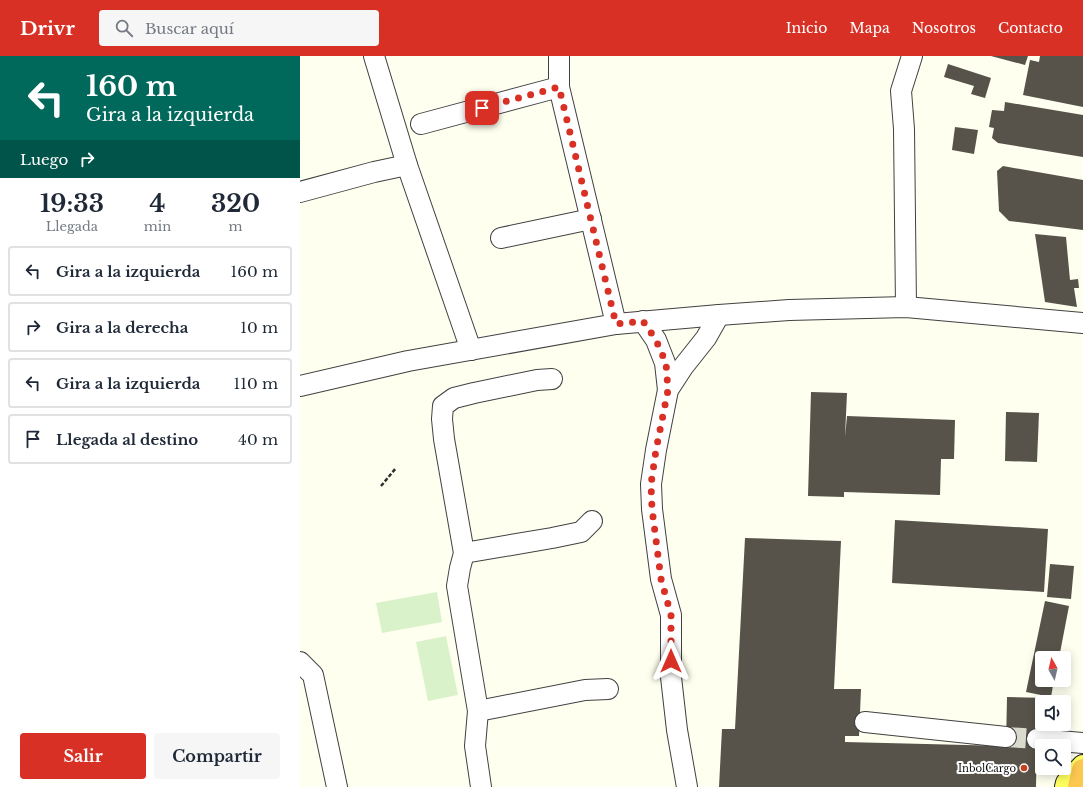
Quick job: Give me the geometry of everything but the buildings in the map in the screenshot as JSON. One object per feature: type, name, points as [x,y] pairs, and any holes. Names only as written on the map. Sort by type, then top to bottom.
[{"type":"highway","points":[[1079,787],[1083,770]]},
{"type":"main road","points":[[1066,787],[1067,783],[1083,766]]},
{"type":"street","points":[[374,56],[406,165],[470,350]]},
{"type":"street","points":[[559,56],[559,87],[616,324]]},
{"type":"street","points":[[906,307],[904,128],[901,91],[912,56]]},
{"type":"street","points":[[421,124],[559,87]]},
{"type":"street","points":[[300,192],[406,165]]},
{"type":"street","points":[[501,238],[591,219]]},
{"type":"street","points":[[300,386],[408,361],[616,324],[643,321],[789,310],[906,307],[1083,323]]},
{"type":"street","points":[[668,390],[683,367],[706,338],[719,315]]},
{"type":"street","points":[[643,321],[656,340],[666,363],[668,390],[651,484],[652,509],[661,579],[671,615],[671,677],[677,730],[687,787]]},
{"type":"street","points":[[482,787],[475,746],[478,711],[457,586],[464,554],[444,439],[442,419],[443,406],[454,398],[474,393],[537,380],[552,379]]},
{"type":"street","points":[[464,554],[581,532],[592,521]]},
{"type":"street","points":[[300,662],[313,675],[336,787]]},
{"type":"street","points":[[478,711],[585,690],[608,689]]},
{"type":"street","points":[[865,722],[1006,736]]},
{"type":"street","points":[[1071,742],[1083,743]]},
{"type":"path","points":[[381,486],[396,468]]},
{"type":"green space","points":[[437,592],[442,622],[382,633],[376,603]]},
{"type":"green space","points":[[446,636],[458,695],[428,701],[416,642]]},
{"type":"tunnel","points":[[1006,737],[1037,739]]},
{"type":"place","name":"InbolCargo","points":[[1024,768]]},
{"type":"route","points":[[482,108],[559,87],[616,324],[643,321],[656,340],[666,363],[668,390],[651,484],[652,509],[661,579],[671,615],[671,661]]}]
